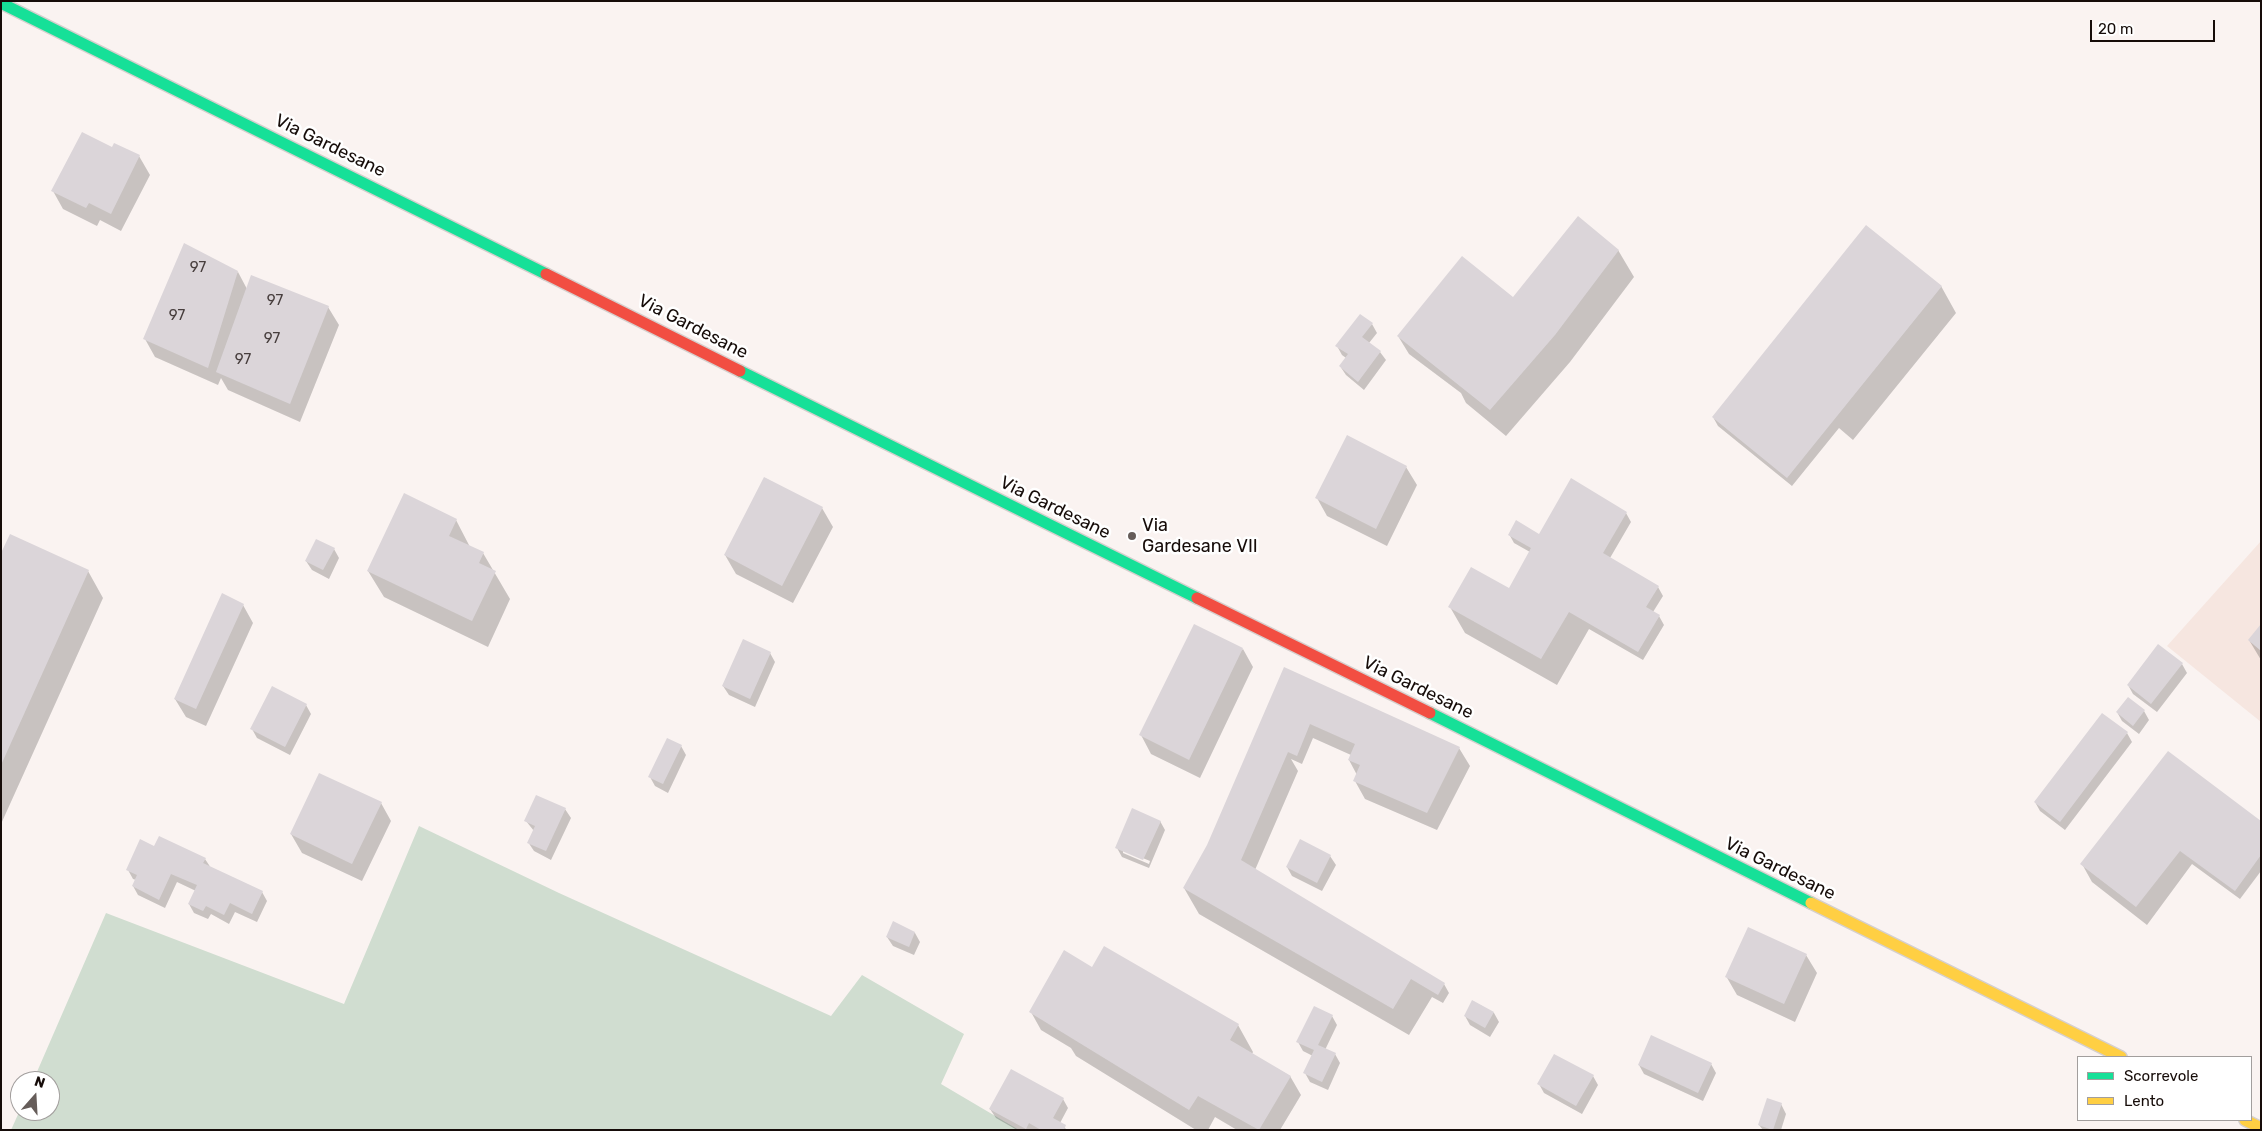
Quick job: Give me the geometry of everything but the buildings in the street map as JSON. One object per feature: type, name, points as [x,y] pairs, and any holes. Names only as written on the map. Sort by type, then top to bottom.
[{"type":"main road","name":"Via Gardesane","points":[[1,2],[2119,1056]]},
{"type":"main road","points":[[2247,1121],[2261,1128]]},
{"type":"shaded area","points":[[2261,541],[2261,722],[2167,646]]},
{"type":"green space","points":[[419,826],[559,893],[831,1016],[862,975],[964,1034],[941,1084],[1019,1130],[11,1130],[15,1121],[60,1121],[60,1071],[37,1071],[106,913],[344,1004]]},
{"type":"traffic: fast","points":[[1,3],[546,274]]},
{"type":"traffic: fast","points":[[740,371],[1197,598]]},
{"type":"traffic: fast","points":[[1430,713],[1811,903]]},
{"type":"traffic: slow","points":[[1811,903],[2119,1056]]},
{"type":"traffic: slow","points":[[2247,1121],[2261,1128]]},
{"type":"traffic: jam","points":[[546,274],[740,371]]},
{"type":"traffic: jam","points":[[1197,598],[1430,713]]},
{"type":"place","name":"Via Gardesane VII","points":[[1132,536]]}]
